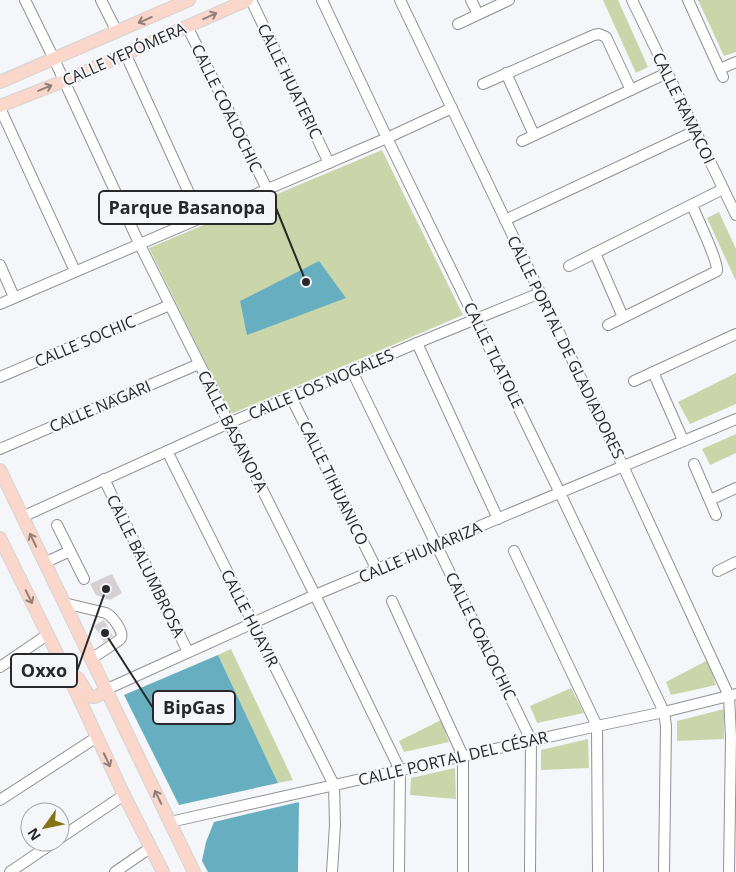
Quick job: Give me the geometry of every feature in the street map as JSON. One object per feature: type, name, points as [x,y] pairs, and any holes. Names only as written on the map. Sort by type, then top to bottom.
[{"type":"main road","name":"CALLE YEPÓMERA","points":[[0,82],[116,32],[175,3],[189,0]]},
{"type":"main road","name":"CALLE YEPÓMERA","points":[[0,107],[249,0]]},
{"type":"main road","points":[[0,470],[194,872]]},
{"type":"main road","points":[[0,538],[160,871]]},
{"type":"main road","points":[[38,615],[47,623],[87,694],[97,697],[106,690]]},
{"type":"street","name":"CALLE BASANOPA","points":[[24,0],[54,59],[170,305],[400,770],[399,872]]},
{"type":"street","points":[[101,0],[116,32]]},
{"type":"street","name":"CALLE HUATERIC","points":[[249,0],[329,163]]},
{"type":"street","name":"CALLE TLATOLE","points":[[322,0],[387,138],[560,492],[664,712]]},
{"type":"street","name":"CALLE PORTAL DE GLADIADORES","points":[[400,0],[732,695]]},
{"type":"street","points":[[471,0],[478,14]]},
{"type":"street","points":[[458,24],[509,0]]},
{"type":"street","name":"CALLE RAMACOI","points":[[632,0],[736,215]]},
{"type":"street","points":[[688,0],[721,73],[736,62]]},
{"type":"street","name":"CALLE COALOCHIC","points":[[187,26],[267,189]]},
{"type":"street","points":[[483,84],[599,34],[606,38],[631,90]]},
{"type":"street","points":[[125,53],[200,217]]},
{"type":"street","points":[[506,73],[534,136]]},
{"type":"street","points":[[522,141],[667,73]]},
{"type":"street","points":[[0,107],[76,271]]},
{"type":"street","points":[[0,304],[387,138],[452,108]]},
{"type":"street","points":[[505,220],[695,131]]},
{"type":"street","points":[[569,266],[723,189]]},
{"type":"street","points":[[608,325],[716,271],[714,259],[692,205]]},
{"type":"street","points":[[595,253],[624,317]]},
{"type":"street","points":[[0,265],[14,297]]},
{"type":"street","name":"CALLE LOS NOGALES","points":[[22,517],[229,423],[540,293]]},
{"type":"street","name":"CALLE SOCHIC","points":[[0,377],[170,305]]},
{"type":"street","points":[[634,382],[736,334]]},
{"type":"street","points":[[417,343],[498,519]]},
{"type":"street","name":"CALLE NAGARI","points":[[0,449],[199,364]]},
{"type":"street","name":"CALLE COALOCHIC","points":[[352,371],[531,740]]},
{"type":"street","points":[[653,372],[684,440]]},
{"type":"street","name":"CALLE TIHUANICO","points":[[291,397],[377,570]]},
{"type":"street","name":"CALLE HUMARIZA","points":[[106,690],[315,595],[736,418]]},
{"type":"street","name":"CALLE HUAYIR","points":[[167,451],[334,785]]},
{"type":"street","points":[[694,464],[716,515]]},
{"type":"street","name":"CALLE BALUMBROSA","points":[[104,479],[188,652]]},
{"type":"street","points":[[710,500],[736,488]]},
{"type":"street","points":[[57,525],[84,578]]},
{"type":"street","points":[[44,563],[70,551]]},
{"type":"street","points":[[514,551],[597,726],[598,872]]},
{"type":"street","points":[[718,571],[736,562]]},
{"type":"street","points":[[392,600],[463,756],[463,872]]},
{"type":"street","points":[[64,603],[106,612],[115,620],[122,635],[121,638],[91,659]]},
{"type":"street","points":[[0,667],[47,635]]},
{"type":"street","points":[[729,872],[732,695]]},
{"type":"street","name":"CALLE PORTAL DEL CÉSAR","points":[[170,822],[531,740],[664,712],[732,695]]},
{"type":"street","points":[[664,712],[666,726],[664,872]]},
{"type":"street","points":[[0,800],[97,737]]},
{"type":"street","points":[[530,872],[531,740]]},
{"type":"street","points":[[332,872],[335,825],[334,785]]},
{"type":"street","points":[[70,831],[124,795]]},
{"type":"street","points":[[115,872],[150,848]]},
{"type":"street","points":[[10,872],[39,852]]},
{"type":"green space","points":[[603,0],[618,0],[648,67],[636,73]]},
{"type":"green space","points":[[698,0],[736,0],[736,52],[724,56]]},
{"type":"green space","points":[[382,150],[463,315],[231,414],[149,248]]},
{"type":"green space","points":[[719,212],[736,249],[736,281],[707,218]]},
{"type":"green space","points":[[736,373],[736,404],[690,424],[678,402]]},
{"type":"green space","points":[[736,434],[736,453],[710,465],[702,449]]},
{"type":"green space","points":[[231,649],[293,780],[278,783],[218,655]]},
{"type":"green space","points":[[708,660],[716,685],[671,695],[666,682]]},
{"type":"green space","points":[[571,688],[584,713],[537,723],[530,706]]},
{"type":"green space","points":[[724,709],[724,739],[677,741],[677,721]]},
{"type":"green space","points":[[441,720],[449,742],[404,752],[399,741]]},
{"type":"green space","points":[[588,739],[589,768],[541,770],[541,750]]},
{"type":"green space","points":[[455,768],[456,799],[410,795],[411,778]]},
{"type":"water","points":[[319,261],[346,298],[247,335],[240,301]]},
{"type":"water","points":[[218,655],[278,783],[179,805],[124,695]]},
{"type":"water","points":[[299,802],[298,872],[208,872],[202,861],[206,842],[214,822]]},
{"type":"building","points":[[112,574],[122,593],[110,600],[96,595],[90,584]]},
{"type":"building","points":[[104,620],[113,636],[104,642],[94,626]]},
{"type":"place","name":"Parque Basanopa","points":[[306,282]]},
{"type":"place","name":"Oxxo","points":[[106,589]]},
{"type":"place","name":"BipGas","points":[[105,633]]}]
